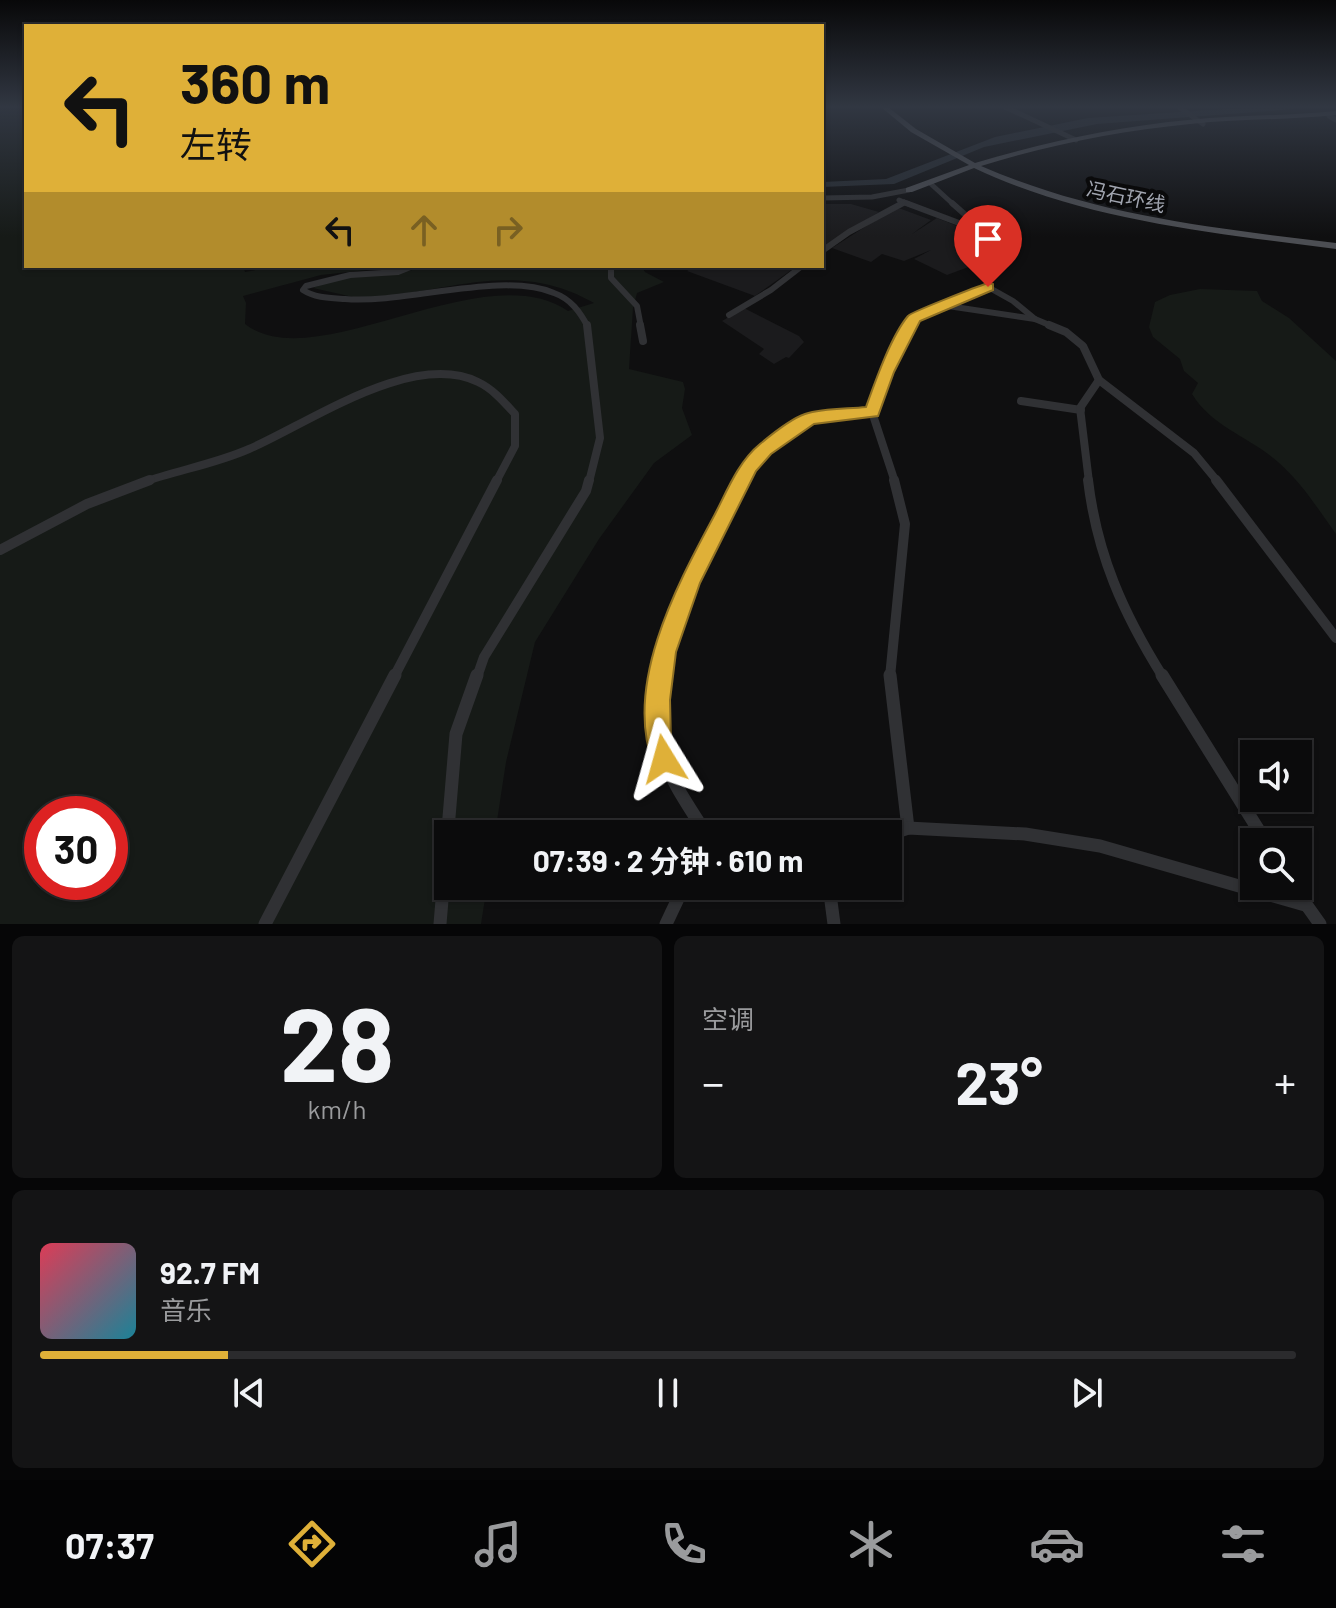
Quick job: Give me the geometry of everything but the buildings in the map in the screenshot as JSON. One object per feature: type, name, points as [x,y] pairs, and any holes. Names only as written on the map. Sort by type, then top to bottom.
[{"type":"main road","name":"冯石环线","points":[[949,150],[1053,196],[1132,216],[1336,244]]},
{"type":"main road","points":[[909,190],[973,162],[1025,150]]},
{"type":"main road","points":[[909,190],[931,184],[973,162]]},
{"type":"street","points":[[931,184],[997,243],[988,287]]},
{"type":"street","points":[[824,198],[887,195],[909,190]]},
{"type":"street","points":[[887,195],[967,226]]},
{"type":"street","points":[[824,250],[904,202]]},
{"type":"street","points":[[408,268],[398,272],[350,275],[306,286],[303,290],[310,295],[359,301],[403,299],[503,285],[534,288],[557,295],[583,313],[588,326],[600,438],[586,491],[484,657],[456,734],[440,924]]},
{"type":"street","points":[[611,268],[611,278],[637,306],[643,341]]},
{"type":"street","points":[[729,315],[771,290],[799,268]]},
{"type":"street","points":[[908,828],[889,686],[905,524],[892,470],[880,444],[872,412],[886,372],[914,318],[926,310],[948,306],[988,287]]},
{"type":"street","points":[[988,287],[1013,301],[1035,319]]},
{"type":"street","points":[[948,306],[1035,319],[1066,332],[1083,346],[1099,380],[1194,453],[1233,499],[1291,582],[1336,638]]},
{"type":"street","points":[[0,550],[85,504],[142,482],[245,451],[296,428],[356,394],[403,378],[447,375],[489,386],[515,414],[515,446],[265,924]]},
{"type":"street","points":[[1099,380],[1081,410],[1093,519],[1114,589],[1140,640],[1257,828]]},
{"type":"street","points":[[1021,401],[1081,410]]},
{"type":"street","points":[[697,820],[669,776],[658,741],[658,700],[665,652],[677,612],[749,468],[765,450],[809,419],[872,412]]},
{"type":"street","points":[[902,830],[1025,834],[1100,846],[1305,905]]},
{"type":"street","points":[[666,924],[677,900]]},
{"type":"street","points":[[831,900],[834,924]]},
{"type":"street","points":[[1302,900],[1320,924]]},
{"type":"shaded area","points":[[0,150],[24,150],[24,268],[244,268],[245,272],[267,268],[386,268],[321,275],[243,296],[246,303],[245,324],[275,337],[313,337],[356,329],[447,304],[492,296],[533,297],[568,311],[594,303],[566,290],[512,280],[373,297],[353,297],[313,288],[356,276],[420,268],[642,268],[664,282],[637,293],[633,308],[629,369],[683,382],[682,408],[692,435],[654,463],[599,539],[535,642],[506,762],[497,820],[434,820],[434,900],[485,900],[481,924],[0,924]]},
{"type":"shaded area","points":[[961,150],[976,150],[894,184],[824,187],[824,182],[886,179]]},
{"type":"shaded area","points":[[824,204],[851,204],[879,212],[824,247]]},
{"type":"shaded area","points":[[896,207],[931,220],[912,234],[937,218],[970,231],[963,236],[970,232],[982,236],[986,239],[976,255],[979,263],[947,275],[914,259],[931,250],[904,261],[882,254],[871,262],[832,248]]},
{"type":"shaded area","points":[[691,268],[794,268],[755,296],[687,271]]},
{"type":"shaded area","points":[[1200,289],[1257,291],[1262,301],[1289,318],[1336,361],[1336,534],[1287,470],[1200,405],[1192,394],[1198,383],[1184,371],[1180,359],[1153,337],[1149,327],[1155,302],[1170,295]]},
{"type":"shaded area","points":[[744,308],[799,336],[804,342],[789,358],[774,364],[759,354],[764,349],[722,321]]},
{"type":"route","points":[[664,759],[658,741],[658,700],[665,652],[689,583],[749,468],[765,450],[809,419],[872,412],[886,372],[914,318],[926,310],[948,306],[988,287]]}]
